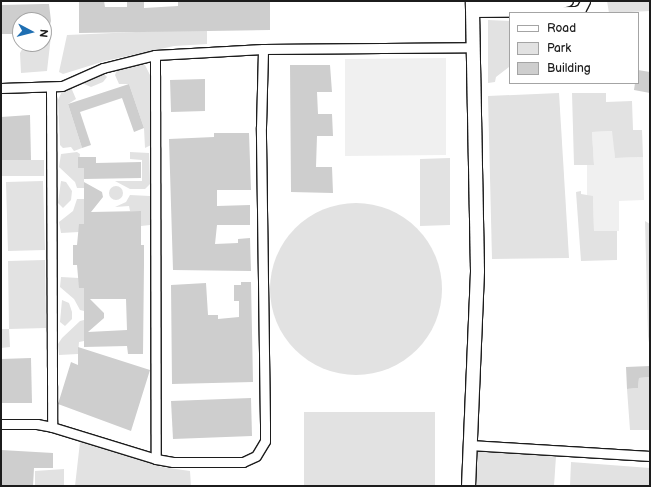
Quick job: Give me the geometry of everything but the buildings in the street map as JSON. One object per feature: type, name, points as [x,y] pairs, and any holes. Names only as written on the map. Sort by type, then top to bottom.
[{"type":"street","points":[[472,6],[561,3],[568,1]]},
{"type":"street","points":[[472,6],[576,11],[581,9],[585,1]]},
{"type":"street","points":[[468,486],[477,270],[472,6]]},
{"type":"street","points":[[1,88],[51,88],[103,68],[156,55],[263,49],[473,47]]},
{"type":"street","points":[[1,424],[37,424],[52,427],[156,459],[173,462],[243,462],[256,456],[265,441],[261,127],[263,49]]},
{"type":"street","points":[[156,55],[156,459]]},
{"type":"street","points":[[51,88],[52,427]]},
{"type":"street","points":[[470,445],[650,456]]},
{"type":"shaded area","points":[[446,58],[446,155],[345,156],[345,59]]},
{"type":"shaded area","points":[[613,131],[615,158],[643,157],[644,200],[619,201],[619,231],[594,231],[593,196],[587,196],[587,165],[594,165],[592,132]]},
{"type":"green space","points":[[607,1],[650,1],[650,11],[609,12]]},
{"type":"green space","points":[[488,20],[509,21],[509,67],[496,77],[495,82],[488,83]]},
{"type":"green space","points":[[207,29],[207,44],[174,46],[105,61],[63,74],[59,72],[67,35]]},
{"type":"green space","points":[[49,52],[47,71],[21,73],[20,53]]},
{"type":"green space","points":[[133,63],[145,65],[150,75],[151,145],[145,148],[144,128],[129,84],[119,84],[115,75],[117,69]]},
{"type":"green space","points":[[103,73],[107,77],[103,82],[91,87],[84,84],[83,81]]},
{"type":"green space","points":[[70,85],[76,99],[68,104],[82,148],[74,151],[71,147],[63,148],[60,145],[58,100],[63,89]]},
{"type":"green space","points":[[559,93],[569,258],[492,259],[488,96]]},
{"type":"green space","points":[[572,93],[606,93],[606,102],[632,101],[633,130],[642,130],[643,157],[615,158],[612,131],[592,132],[594,165],[574,165]]},
{"type":"green space","points":[[77,152],[80,154],[78,168],[84,168],[84,188],[77,188],[75,182],[59,167],[61,154]]},
{"type":"green space","points":[[130,152],[149,153],[150,184],[145,189],[130,189],[115,181],[142,181],[142,160],[130,159]]},
{"type":"green space","points":[[450,158],[450,225],[420,226],[420,159]]},
{"type":"green space","points":[[1,160],[44,160],[44,176],[1,176]]},
{"type":"green space","points":[[43,181],[45,250],[8,251],[6,182]]},
{"type":"green space","points":[[61,181],[66,182],[72,191],[71,200],[63,208],[58,203]]},
{"type":"green space","points":[[113,186],[119,186],[123,190],[123,196],[119,200],[113,200],[109,196],[109,190]]},
{"type":"green space","points":[[581,191],[581,194],[593,196],[594,231],[617,231],[617,260],[581,261],[576,192]]},
{"type":"green space","points":[[130,195],[150,196],[150,225],[141,226],[141,211],[130,211],[129,206],[115,207],[126,202]]},
{"type":"green space","points":[[77,199],[84,199],[84,224],[79,225],[79,232],[61,233],[59,222],[73,211]]},
{"type":"green space","points":[[356,203],[373,205],[389,210],[404,218],[417,228],[427,241],[435,256],[440,272],[442,289],[440,306],[435,322],[427,337],[417,350],[404,360],[389,368],[373,373],[356,375],[339,373],[323,368],[308,360],[295,350],[285,337],[277,322],[272,306],[270,289],[272,272],[277,256],[285,241],[295,228],[308,218],[323,210],[339,205]]},
{"type":"green space","points":[[645,221],[650,224],[649,343],[648,336]]},
{"type":"green space","points":[[45,260],[46,328],[9,329],[8,261]]},
{"type":"green space","points":[[61,277],[79,278],[84,288],[84,311],[80,310],[74,299],[60,287]]},
{"type":"green space","points":[[62,300],[69,303],[72,312],[72,319],[65,326],[60,322]]},
{"type":"green space","points":[[84,320],[84,341],[79,342],[78,354],[59,355],[58,344],[62,338],[80,321]]},
{"type":"green space","points":[[1,329],[9,329],[10,347],[1,348]]},
{"type":"green space","points":[[650,377],[650,430],[630,430],[627,389],[638,388],[639,378]]},
{"type":"green space","points":[[304,412],[435,412],[435,486],[304,486]]},
{"type":"green space","points":[[80,442],[162,467],[190,471],[191,486],[75,486]]},
{"type":"green space","points":[[478,450],[556,456],[554,486],[476,486]]},
{"type":"green space","points":[[571,462],[650,468],[650,486],[570,486]]},
{"type":"green space","points":[[64,469],[64,486],[35,486],[35,471]]}]
